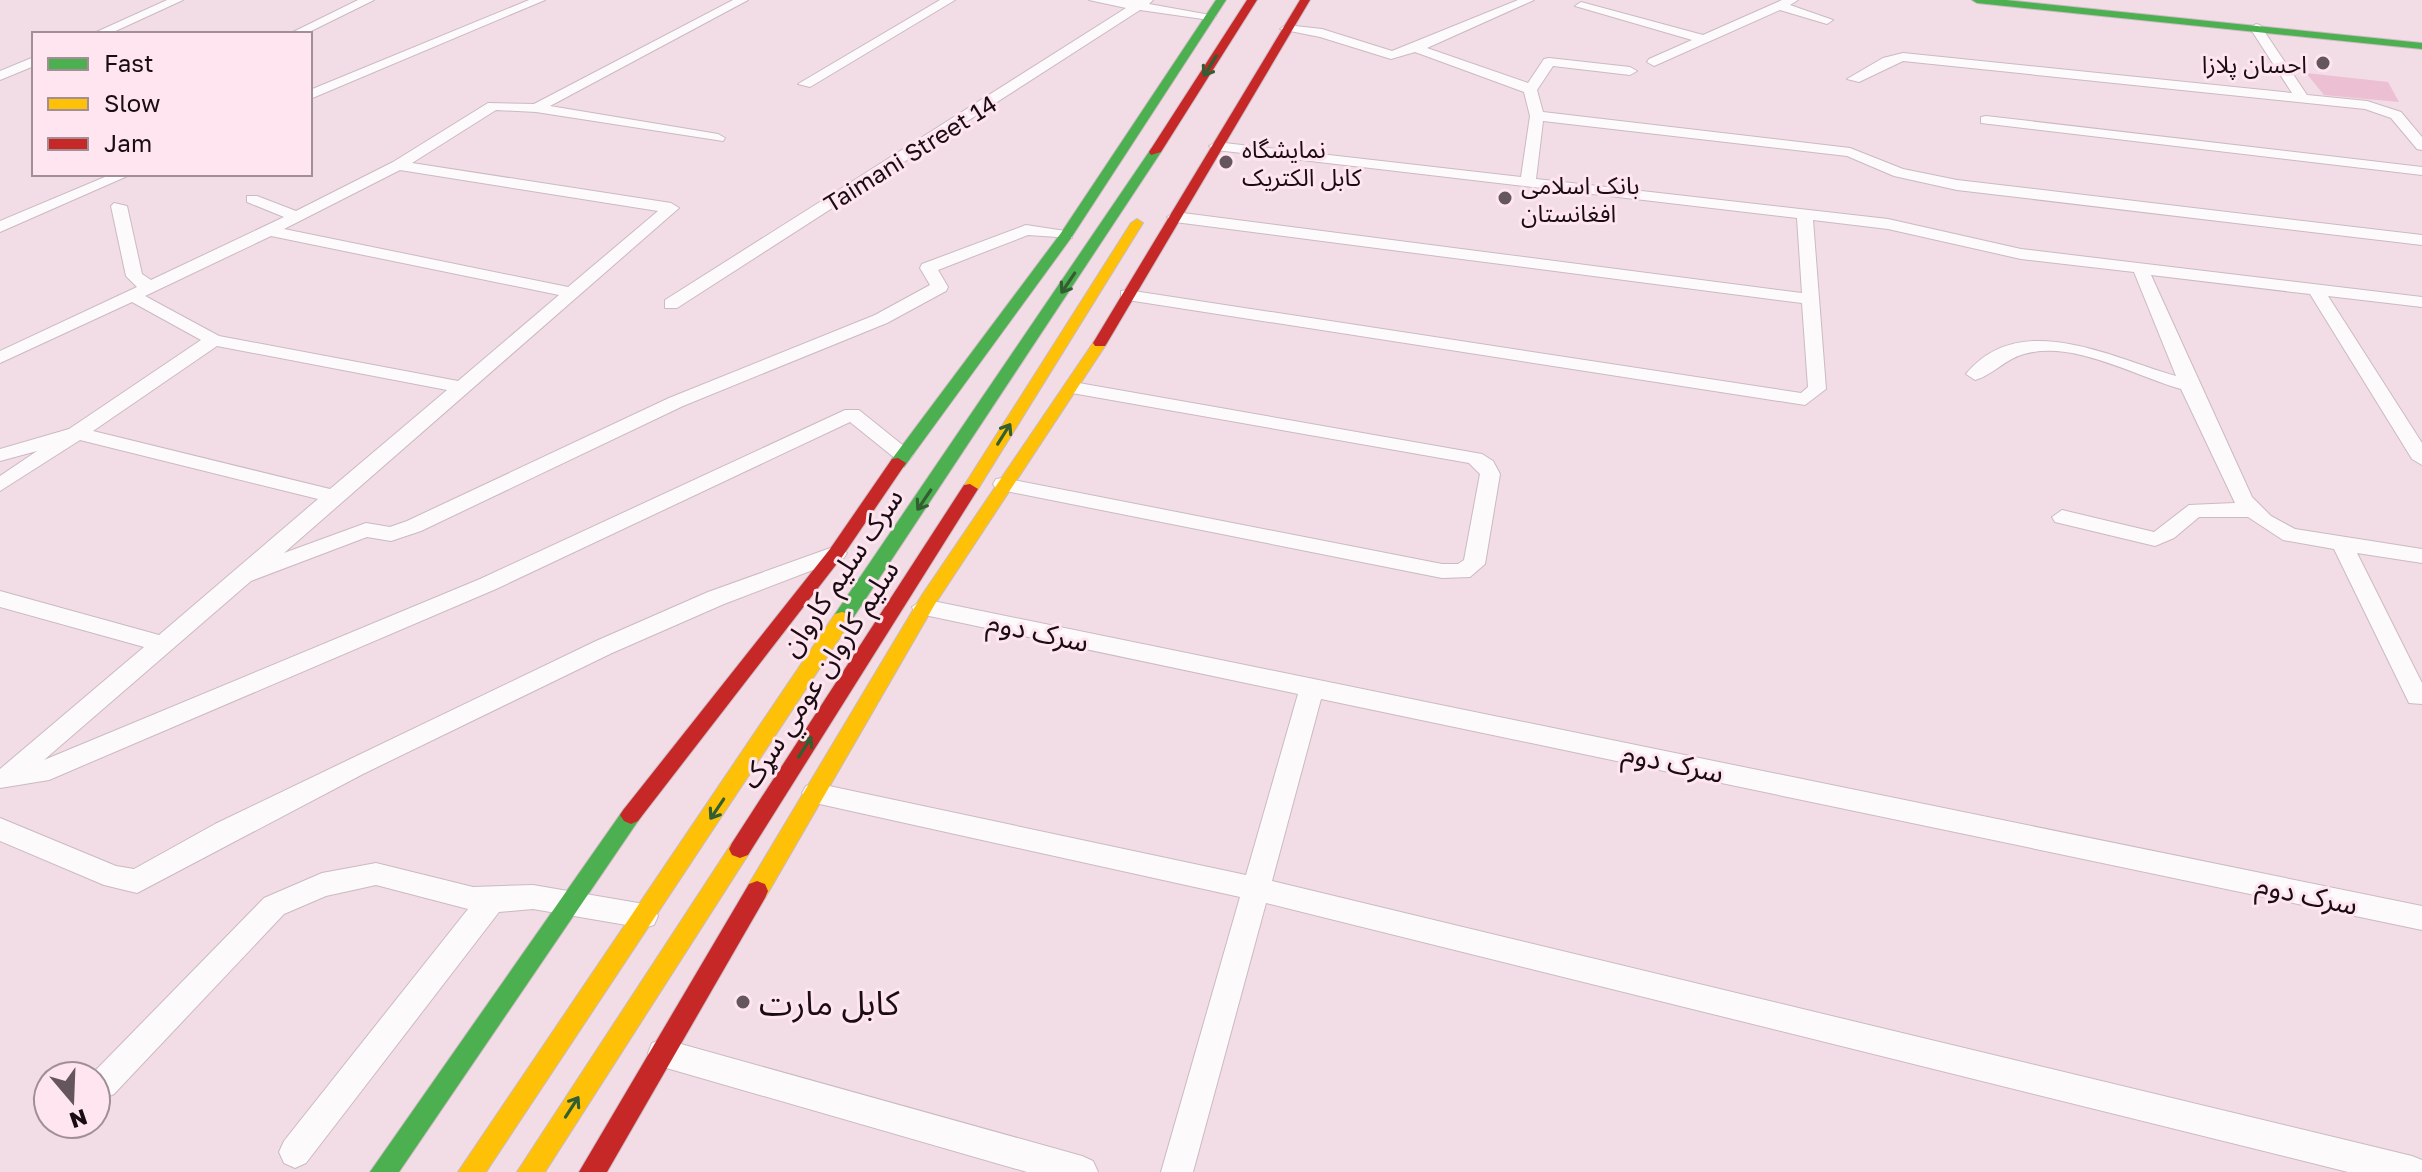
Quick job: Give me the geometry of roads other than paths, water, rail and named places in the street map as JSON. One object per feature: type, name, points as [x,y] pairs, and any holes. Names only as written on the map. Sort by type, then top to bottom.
[{"type":"street","points":[[103,32],[177,0]]},
{"type":"street","points":[[299,32],[368,0]]},
{"type":"street","points":[[312,94],[539,0]]},
{"type":"street","points":[[717,0],[738,2]]},
{"type":"street","points":[[805,84],[949,0]]},
{"type":"street","points":[[1095,0],[1142,3],[1210,16]]},
{"type":"street","points":[[383,1172],[645,795],[811,580],[836,553],[903,455],[1066,235],[1221,0]]},
{"type":"street","name":"سرک سلیم کاروان","points":[[471,1172],[1162,142],[1252,0]]},
{"type":"street","points":[[592,1172],[923,607],[1003,484],[1073,388],[1305,0]]},
{"type":"street","points":[[1286,29],[1322,33],[1391,55],[1528,0]]},
{"type":"street","points":[[1977,0],[2422,46]]},
{"type":"street","points":[[536,108],[738,2]]},
{"type":"street","name":"Taimani Street 14","points":[[671,304],[1142,3]]},
{"type":"street","points":[[1654,62],[1786,3],[1827,20]]},
{"type":"street","points":[[1581,6],[1703,39]]},
{"type":"street","points":[[2256,28],[2303,99]]},
{"type":"street","points":[[1412,47],[1530,90]]},
{"type":"street","points":[[1854,79],[1888,61],[1903,57],[2303,99],[2385,109],[2396,115],[2422,146]]},
{"type":"street","points":[[0,76],[32,62]]},
{"type":"street","points":[[1528,181],[1537,116],[1530,90],[1549,62],[1630,71]]},
{"type":"street","points":[[2291,80],[2314,83]]},
{"type":"street","points":[[0,358],[298,217],[398,165],[493,106],[536,108],[718,138]]},
{"type":"street","points":[[1537,116],[1850,152],[1899,173],[1957,185],[2422,240]]},
{"type":"street","points":[[1986,120],[2422,171]]},
{"type":"street","points":[[1216,146],[1888,224],[2021,254],[2422,302]]},
{"type":"street","points":[[2,782],[671,208],[398,165]]},
{"type":"street","points":[[0,227],[120,176]]},
{"type":"street","points":[[252,199],[298,217]]},
{"type":"street","name":"سلیم کاروان عومي سړک","points":[[530,1172],[891,615],[1151,201]]},
{"type":"street","points":[[119,206],[134,276],[142,292],[214,340],[462,387]]},
{"type":"street","points":[[1127,295],[1805,399],[1817,389],[1805,216]]},
{"type":"street","points":[[1175,217],[1809,299]]},
{"type":"street","points":[[242,576],[366,530],[391,534],[414,526],[676,402],[881,319],[940,287],[928,268],[1026,230],[1066,235]]},
{"type":"street","points":[[269,231],[572,293]]},
{"type":"street","points":[[2140,268],[2189,385],[2243,500],[2252,510],[2290,535],[2422,556]]},
{"type":"street","points":[[2316,290],[2422,459]]},
{"type":"street","points":[[0,485],[214,340]]},
{"type":"street","points":[[1975,374],[1995,355],[2024,346],[2048,345],[2081,349],[2149,376],[2189,385]]},
{"type":"street","points":[[1003,484],[1442,571],[1462,572],[1474,564],[1490,474],[1486,465],[1475,458],[1073,388]]},
{"type":"street","points":[[2,782],[54,767],[488,584],[852,414],[903,455]]},
{"type":"street","points":[[0,455],[77,433],[335,497]]},
{"type":"street","points":[[2062,517],[2155,539],[2165,536],[2196,510],[2252,510]]},
{"type":"street","points":[[2342,544],[2417,697]]},
{"type":"street","points":[[0,829],[114,877],[137,881],[276,806],[604,647],[716,598],[836,553]]},
{"type":"street","points":[[0,599],[162,644]]},
{"type":"street","points":[[852,607],[891,615]]},
{"type":"street","name":"سرک دوم","points":[[923,607],[2422,918]]},
{"type":"street","points":[[1177,1172],[1312,688]]},
{"type":"street","points":[[815,793],[1258,889],[2412,1172]]},
{"type":"street","points":[[112,1075],[274,906],[339,880],[376,874],[491,901],[522,896],[573,901],[644,916]]},
{"type":"street","points":[[295,1152],[491,901]]},
{"type":"street","points":[[663,1053],[1082,1172]]},
{"type":"place","name":"احسان پلازا","points":[[2323,63]]},
{"type":"place","name":"نمایشگاه کابل الکتریک","points":[[1226,162]]},
{"type":"place","name":"بانک اسلامی افغانستان","points":[[1505,198]]},
{"type":"place","name":"کابل مارت","points":[[743,1002]]}]
